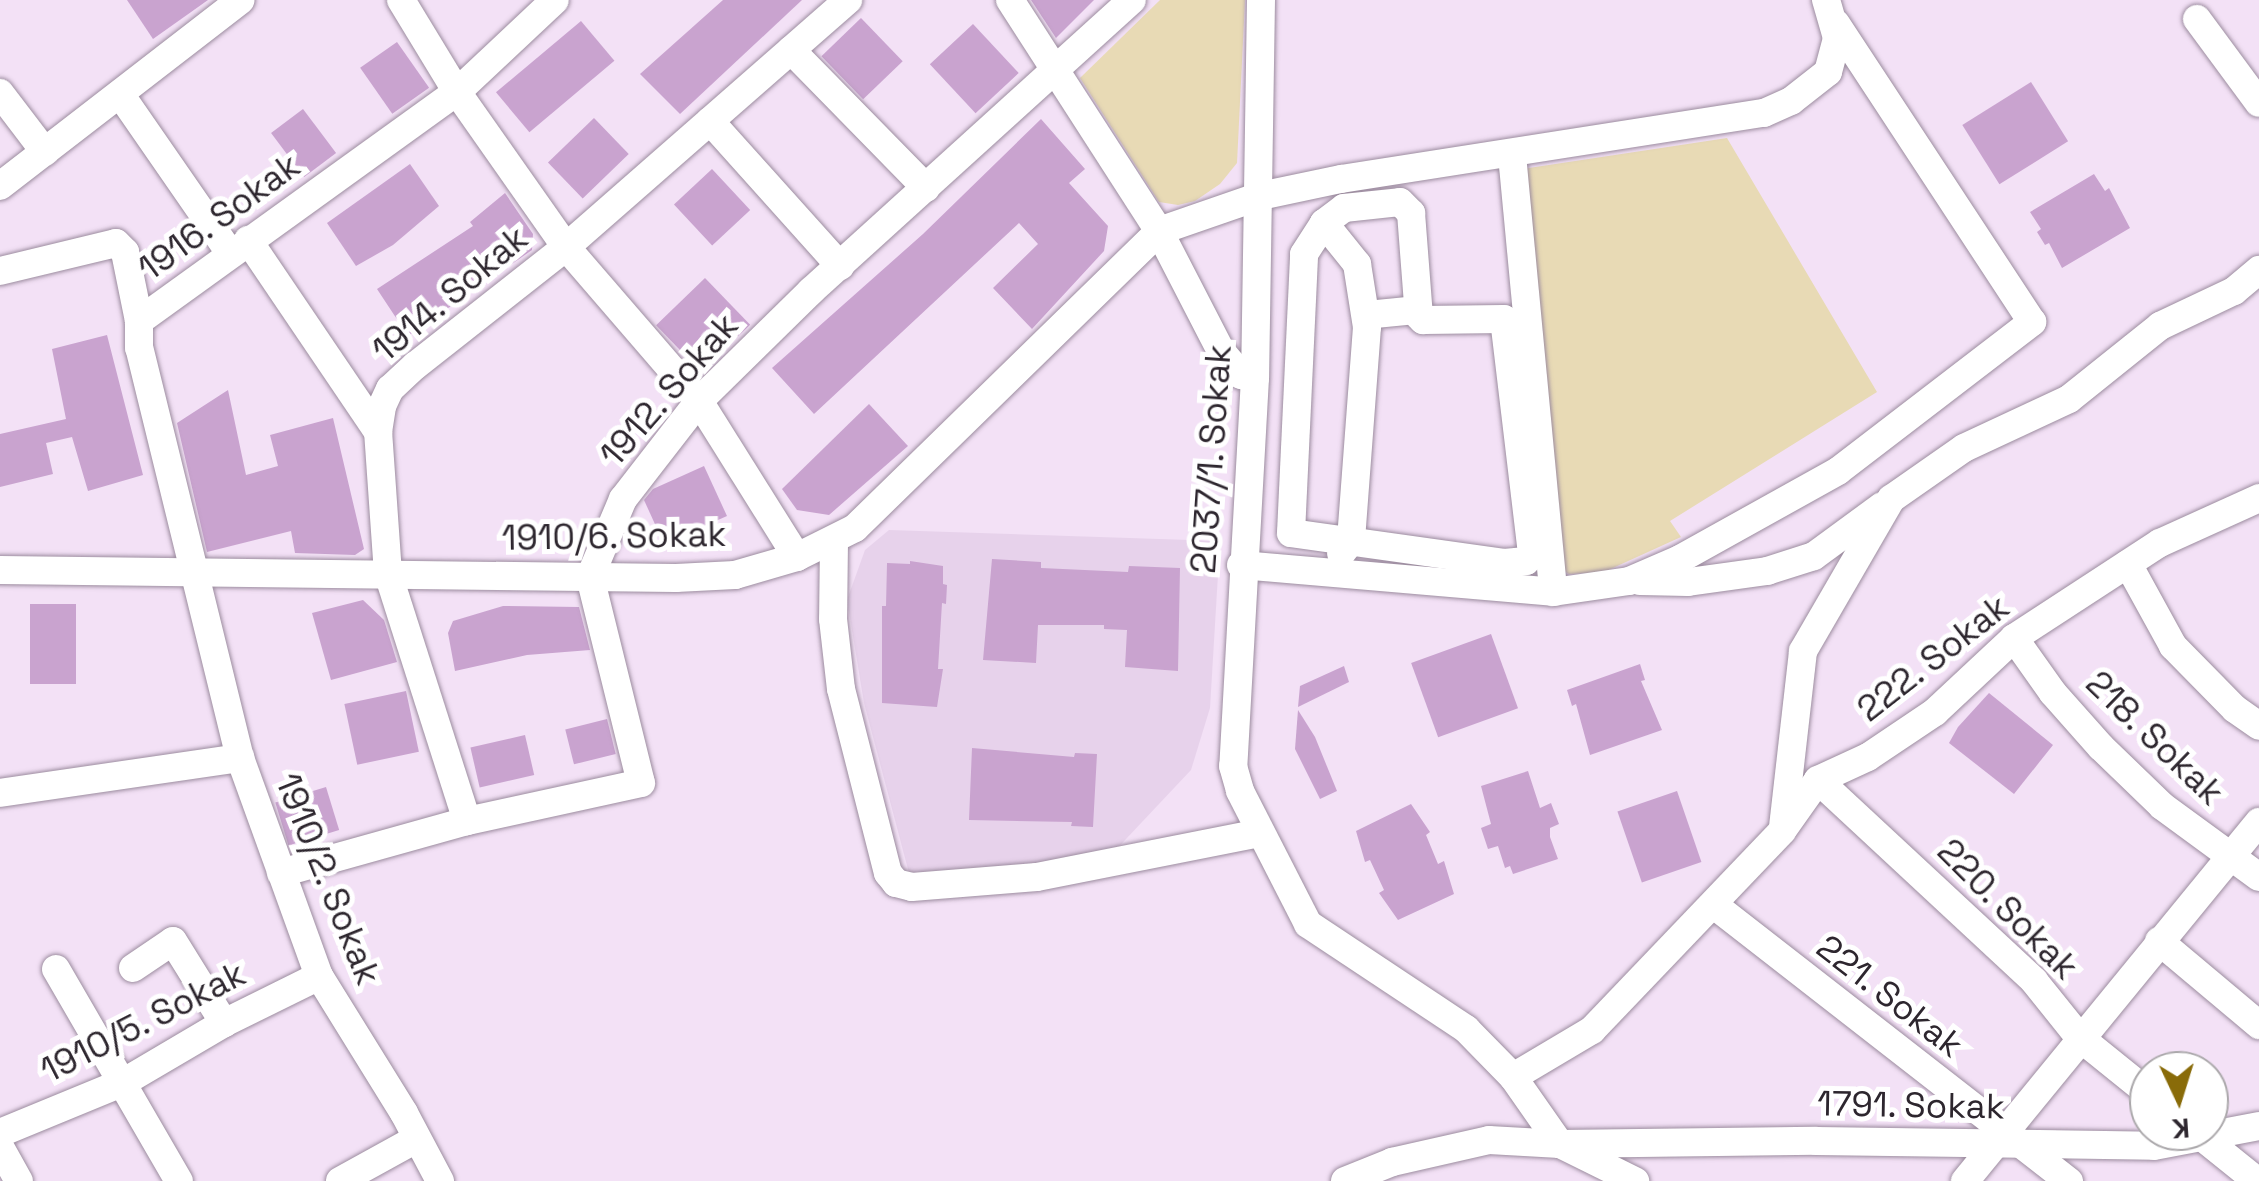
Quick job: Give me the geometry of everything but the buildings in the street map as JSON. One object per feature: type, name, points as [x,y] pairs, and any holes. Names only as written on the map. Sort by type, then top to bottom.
[{"type":"street","points":[[0,186],[241,0]]},
{"type":"street","points":[[400,0],[457,92],[566,247],[699,401],[797,557]]},
{"type":"street","name":"1916. Sokak","points":[[198,574],[139,348],[139,322],[457,92],[555,0]]},
{"type":"street","name":"1914. Sokak","points":[[467,821],[388,574],[378,432],[390,389],[566,247],[848,0]]},
{"type":"street","points":[[1010,0],[1158,231],[1221,350],[1241,375],[1254,378]]},
{"type":"street","name":"1912. Sokak","points":[[590,576],[623,499],[699,401],[840,266],[1132,0]]},
{"type":"street","name":"2037/1. Sokak","points":[[1262,0],[1254,378],[1233,766],[1297,908],[1320,936],[1466,1029],[1512,1077],[1560,1144]]},
{"type":"street","points":[[1158,231],[1260,196],[1340,179],[1764,113],[1790,102],[1828,72],[1831,12]]},
{"type":"street","points":[[1630,581],[1697,550],[1838,471],[2032,322],[1831,12]]},
{"type":"street","points":[[2197,19],[2259,103]]},
{"type":"street","points":[[791,50],[926,188]]},
{"type":"street","points":[[0,93],[44,152]]},
{"type":"street","points":[[120,94],[240,246],[378,432]]},
{"type":"street","points":[[710,122],[840,266]]},
{"type":"street","points":[[1512,154],[1552,592]]},
{"type":"street","points":[[1387,202],[1406,206],[1411,213],[1417,310],[1423,320],[1504,319],[1532,553],[1526,562],[1504,563],[1302,538],[1290,529],[1301,268],[1304,254],[1324,223],[1344,208],[1387,202]]},
{"type":"street","points":[[1324,223],[1357,264],[1366,315],[1351,542],[1327,571]]},
{"type":"street","name":"1910/6. Sokak","points":[[0,570],[735,574],[797,557],[855,528],[1158,231]]},
{"type":"street","points":[[0,271],[116,243],[125,252],[139,322]]},
{"type":"street","points":[[1241,565],[1552,592],[1630,581],[1688,582],[1767,571],[1814,556],[1964,448],[2069,398],[2160,326],[2234,291],[2259,270]]},
{"type":"street","points":[[1366,315],[1417,310]]},
{"type":"street","name":"222. Sokak","points":[[1512,1077],[1592,1030],[1782,830],[1818,780],[1868,757],[1935,712],[2014,638],[2160,543],[2259,498]]},
{"type":"street","points":[[1782,830],[1803,651],[1891,499]]},
{"type":"street","points":[[834,540],[833,619],[841,689],[888,874],[896,883],[906,888],[1009,881],[1260,832]]},
{"type":"street","points":[[2128,564],[2173,646],[2235,709],[2259,726]]},
{"type":"street","name":"1910/2. Sokak","points":[[198,574],[240,758],[319,976],[440,1181]]},
{"type":"street","points":[[280,873],[467,821],[641,783],[590,576]]},
{"type":"street","name":"218. Sokak","points":[[2014,638],[2053,694],[2100,747],[2162,806],[2259,877]]},
{"type":"street","name":"1910/2. Sokak","points":[[0,794],[240,758]]},
{"type":"street","name":"220. Sokak","points":[[1818,780],[2034,981],[2079,1037],[2129,1078]]},
{"type":"street","points":[[1965,1181],[2005,1141],[2079,1037],[2259,822]]},
{"type":"street","name":"221. Sokak","points":[[1714,905],[2005,1141],[2068,1181]]},
{"type":"street","points":[[133,968],[173,940],[224,1022]]},
{"type":"street","points":[[2159,941],[2259,1025]]},
{"type":"street","points":[[56,969],[179,1181]]},
{"type":"street","name":"1910/5. Sokak","points":[[0,1133],[124,1082],[224,1022],[319,976]]},
{"type":"street","name":"1791. Sokak","points":[[2229,1134],[2259,1126]]},
{"type":"street","points":[[340,1181],[416,1139]]},
{"type":"street","name":"1791. Sokak","points":[[1344,1181],[1392,1162],[1490,1140],[1560,1144],[2005,1141],[2129,1145]]},
{"type":"street","name":"1791. Sokak","points":[[1560,1144],[1635,1181]]},
{"type":"street","points":[[0,1147],[20,1181]]},
{"type":"street","points":[[2220,1151],[2257,1181]]},
{"type":"shaded area","points":[[1160,0],[1245,0],[1237,163],[1220,184],[1195,201],[1178,205],[1159,202],[1080,78]]},
{"type":"shaded area","points":[[1727,138],[1877,392],[1670,521],[1681,537],[1604,572],[1569,574],[1557,567],[1522,169]]},
{"type":"shaded area","points":[[889,530],[1220,541],[1210,708],[1191,770],[1110,856],[1045,868],[909,873],[864,703],[847,600],[865,550]]}]
